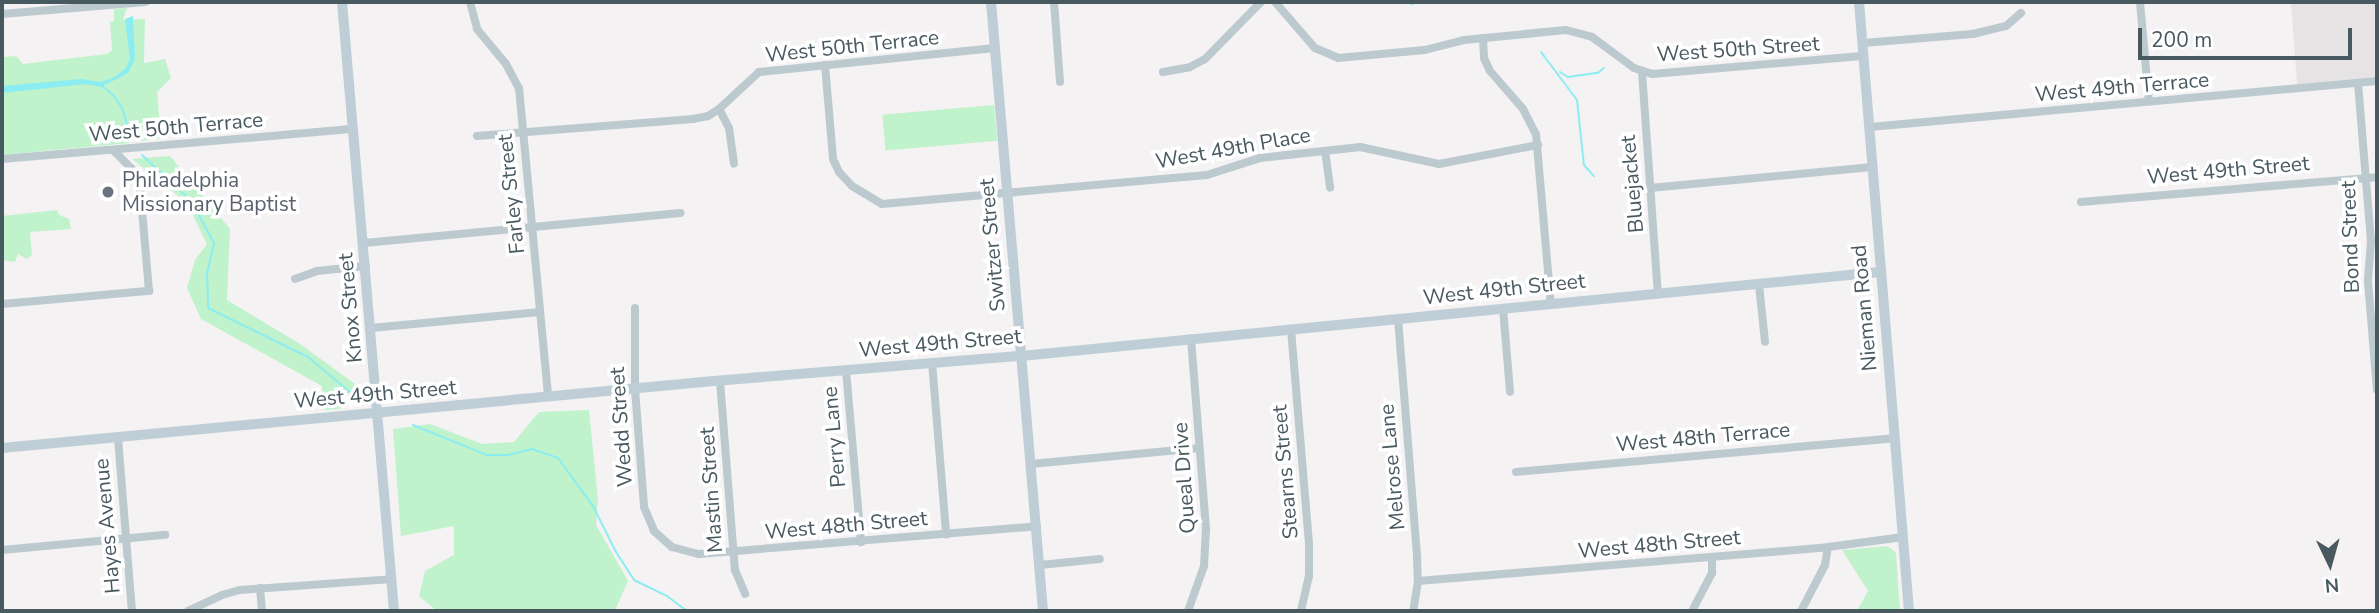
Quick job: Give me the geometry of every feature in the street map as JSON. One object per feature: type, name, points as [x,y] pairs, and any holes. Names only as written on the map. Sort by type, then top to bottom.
[{"type":"street","points":[[24,2],[24,12]]},
{"type":"street","points":[[2,14],[146,2]]},
{"type":"street","name":"Knox Street","points":[[342,2],[372,328],[394,611]]},
{"type":"street","name":"Farley Street","points":[[470,2],[477,29],[515,78],[533,227],[548,396]]},
{"type":"street","name":"Switzer Street","points":[[991,2],[1043,611]]},
{"type":"street","points":[[1054,2],[1060,82]]},
{"type":"street","points":[[1163,72],[1185,69],[1205,59],[1261,2]]},
{"type":"street","name":"West 50th Street","points":[[1275,2],[1315,48],[1338,58],[1425,50],[1464,40],[1576,30],[1592,37],[1642,72],[1664,74],[1864,56]]},
{"type":"street","name":"Nieman Road","points":[[1859,2],[1909,611]]},
{"type":"street","points":[[2140,2],[2149,102]]},
{"type":"street","points":[[1863,43],[1973,34],[2006,26],[2021,13]]},
{"type":"street","points":[[1483,38],[1484,58],[1490,71],[1529,118],[1538,145],[1551,304]]},
{"type":"street","name":"West 50th Terrace","points":[[477,136],[693,119],[708,116],[719,109],[759,72],[995,48]]},
{"type":"street","name":"West 49th Place","points":[[825,65],[833,159],[839,172],[852,186],[875,202],[892,204],[1207,175],[1260,158],[1325,151],[1369,148],[1415,161],[1439,164],[1538,145]]},
{"type":"street","name":"Bluejacket","points":[[1642,72],[1658,293]]},
{"type":"street","name":"West 49th Terrace","points":[[1870,127],[2377,81]]},
{"type":"street","name":"Bond Street","points":[[2358,83],[2371,240],[2368,281],[2377,390]]},
{"type":"street","points":[[719,109],[729,128],[734,164]]},
{"type":"street","name":"West 50th Terrace","points":[[2,159],[354,129]]},
{"type":"street","points":[[2,304],[149,291],[141,187],[132,169],[114,151]]},
{"type":"street","points":[[1325,151],[1330,188]]},
{"type":"street","points":[[1650,188],[1872,167]]},
{"type":"street","name":"West 49th Street","points":[[2081,202],[2377,177]]},
{"type":"street","points":[[364,243],[681,213]]},
{"type":"street","points":[[295,279],[317,271],[366,266]]},
{"type":"street","name":"West 49th Street","points":[[2,448],[548,396],[1021,356],[1880,272]]},
{"type":"street","points":[[1759,285],[1765,342]]},
{"type":"street","name":"Wedd Street","points":[[635,308],[635,389],[644,507],[660,539]]},
{"type":"street","points":[[1503,308],[1510,392]]},
{"type":"street","points":[[372,328],[540,312]]},
{"type":"street","name":"Melrose Lane","points":[[1398,319],[1418,581],[1413,611]]},
{"type":"street","name":"Stearns Street","points":[[1291,329],[1309,545],[1309,576],[1300,611]]},
{"type":"street","name":"Queal Drive","points":[[1188,611],[1200,583],[1206,547],[1191,339]]},
{"type":"street","points":[[932,362],[946,534]]},
{"type":"street","name":"Perry Lane","points":[[845,370],[860,542]]},
{"type":"street","name":"Mastin Street","points":[[720,381],[735,570],[746,594]]},
{"type":"street","name":"Hayes Avenue","points":[[118,438],[132,611]]},
{"type":"street","name":"West 48th Terrace","points":[[1516,472],[1894,438]]},
{"type":"street","points":[[1031,464],[1199,448]]},
{"type":"street","name":"West 48th Street","points":[[660,539],[688,553],[733,552],[1037,526]]},
{"type":"street","points":[[2,550],[165,535]]},
{"type":"street","name":"West 48th Street","points":[[1418,581],[1712,558],[1903,537]]},
{"type":"street","points":[[1801,611],[1825,565],[1828,547]]},
{"type":"street","points":[[1692,611],[1712,573],[1712,558]]},
{"type":"street","points":[[1040,565],[1100,559]]},
{"type":"street","points":[[188,611],[222,595],[260,588],[392,579]]},
{"type":"street","points":[[260,588],[262,611]]},
{"type":"shaded area","points":[[2291,2],[2377,2],[2377,77],[2297,84]]},
{"type":"green space","points":[[127,8],[123,20],[145,19],[144,63],[165,59],[171,78],[157,92],[161,138],[140,141],[125,121],[129,143],[2,155],[2,57],[16,56],[23,64],[107,54],[112,50],[110,22],[114,21],[114,9]]},
{"type":"green space","points":[[994,105],[997,141],[886,151],[882,115]]},
{"type":"green space","points":[[170,156],[230,229],[227,300],[300,344],[362,389],[342,396],[340,409],[324,410],[322,386],[201,319],[187,288],[195,260],[207,244],[187,203],[132,159]]},
{"type":"green space","points":[[57,210],[59,215],[69,219],[71,229],[30,232],[32,255],[27,259],[18,254],[15,262],[2,260],[2,216]]},
{"type":"green space","points":[[589,410],[598,500],[596,525],[628,581],[615,610],[437,611],[419,596],[425,571],[454,555],[454,526],[401,536],[393,429],[430,424],[482,444],[514,442],[539,412]]},
{"type":"green space","points":[[1888,546],[1896,553],[1900,611],[1857,611],[1868,591],[1842,550]]},
{"type":"water","points":[[133,16],[135,59],[128,73],[100,87],[86,84],[2,93],[2,86],[82,79],[101,82],[113,78],[125,69],[130,59],[125,19]]},
{"type":"waterway","points":[[1345,2],[1369,2]]},
{"type":"waterway","points":[[1541,52],[1577,100],[1584,165],[1594,176]]},
{"type":"waterway","points":[[1560,72],[1568,77],[1598,73],[1604,68]]},
{"type":"waterway","points":[[101,85],[113,95],[122,108],[131,138]]},
{"type":"waterway","points":[[142,155],[191,201],[214,243],[207,273],[208,308],[308,357],[351,393]]},
{"type":"waterway","points":[[413,425],[487,455],[508,455],[532,449],[558,458],[593,506],[616,552],[634,580],[667,596],[687,611]]},
{"type":"place","name":"Philadelphia Missionary Baptist","points":[[108,192]]}]
